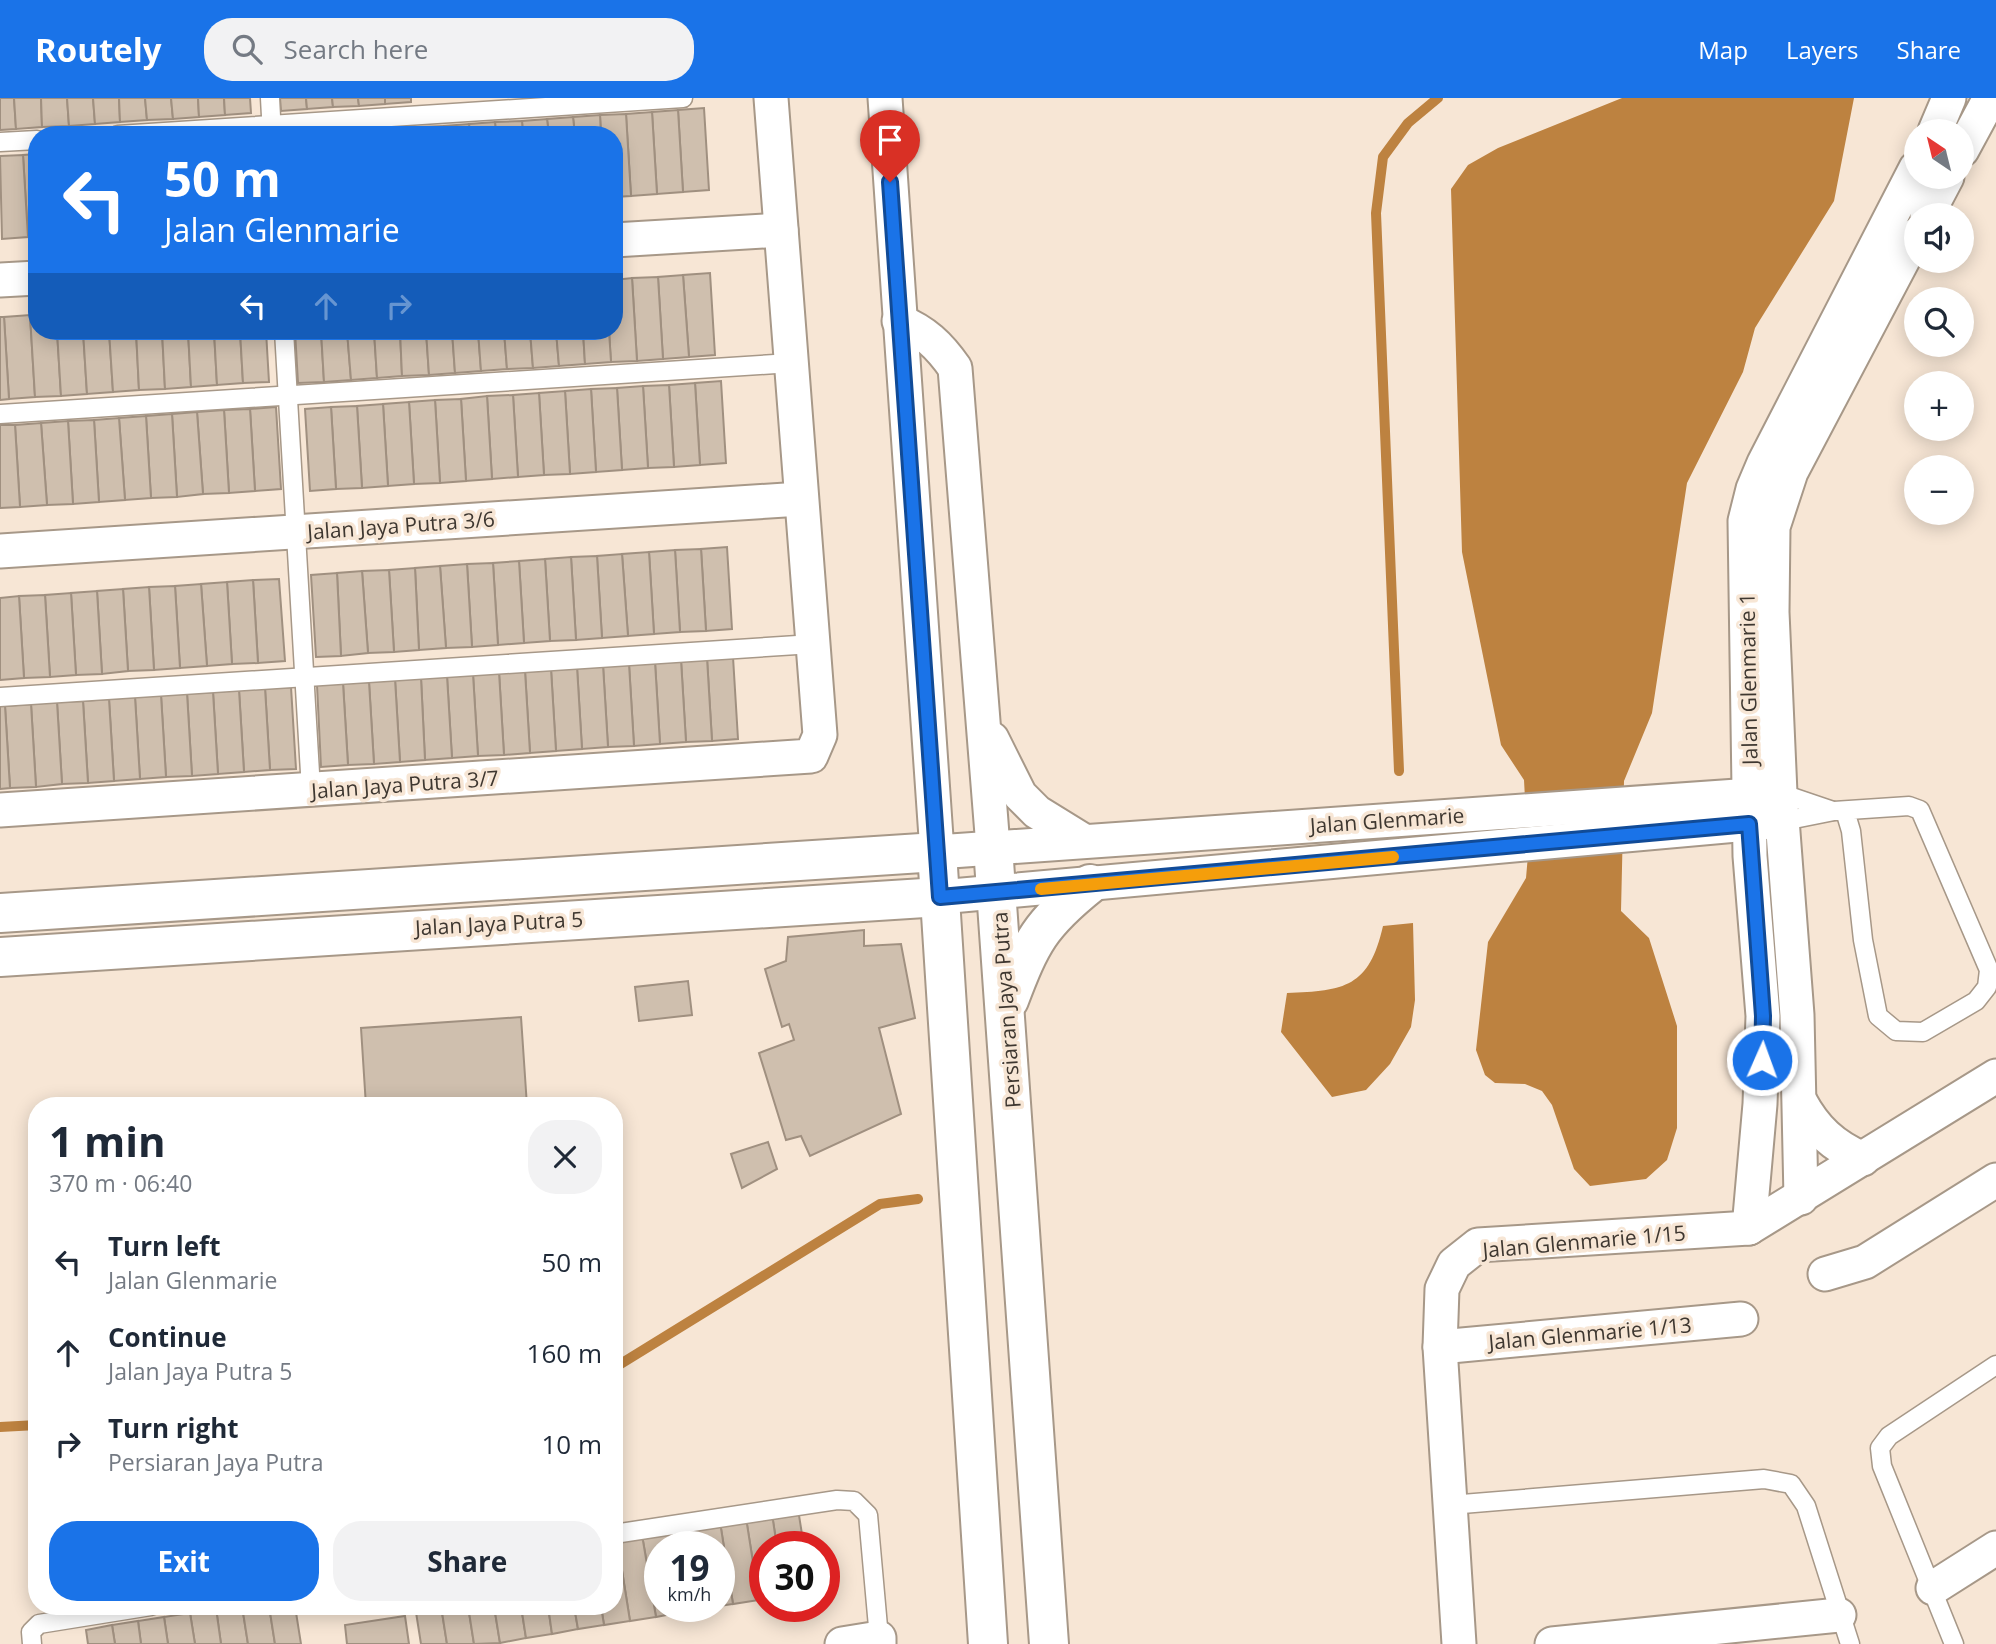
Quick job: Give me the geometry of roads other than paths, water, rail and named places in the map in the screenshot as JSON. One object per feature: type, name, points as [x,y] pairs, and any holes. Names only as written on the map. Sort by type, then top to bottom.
[{"type":"street","points":[[771,98],[813,644]]},
{"type":"street","points":[[885,98],[988,1644]]},
{"type":"street","points":[[1940,119],[1950,98]]},
{"type":"street","points":[[1974,128],[1990,98]]},
{"type":"street","name":"Jalan Glenmarie 1","points":[[1801,1198],[1797,1015],[1766,808],[1745,521],[1753,489],[1764,463],[1828,369],[1874,282],[1908,189]]},
{"type":"street","points":[[623,239],[781,230]]},
{"type":"street","name":"Jalan Glenmarie 1","points":[[1874,282],[1904,248]]},
{"type":"street","points":[[0,280],[28,278]]},
{"type":"street","name":"Persiaran Jaya Putra","points":[[899,321],[921,330],[939,345],[955,368],[1006,1007],[1049,1644]]},
{"type":"street","name":"Jalan Jaya Putra 3/6","points":[[0,551],[802,499]]},
{"type":"street","name":"Jalan Jaya Putra 3/7","points":[[0,810],[811,756],[820,735],[813,644]]},
{"type":"street","points":[[983,722],[1020,795],[1037,812],[1084,841]]},
{"type":"street","name":"Jalan Glenmarie 1","points":[[1749,1228],[1760,1104],[1766,808]]},
{"type":"street","name":"Jalan Glenmarie","points":[[993,847],[1496,813],[1638,818],[1766,808]]},
{"type":"street","name":"Jalan Glenmarie","points":[[997,893],[1504,846],[1638,818]]},
{"type":"street","name":"Jalan Jaya Putra 5","points":[[0,913],[993,847]]},
{"type":"street","points":[[1006,1007],[1026,956],[1042,927],[1061,907],[1090,884]]},
{"type":"street","name":"Jalan Jaya Putra 5","points":[[0,957],[997,893]]},
{"type":"street","points":[[1763,1016],[1797,1015]]},
{"type":"street","name":"Jalan Glenmarie 1/15","points":[[1459,1644],[1440,1347],[1442,1289],[1454,1264],[1478,1245],[1749,1228],[1996,1076]]},
{"type":"street","points":[[1800,1101],[1813,1125],[1844,1151],[1863,1159]]},
{"type":"street","points":[[1825,1274],[1865,1262],[1996,1180]]},
{"type":"street","name":"Jalan Glenmarie 1/13","points":[[1440,1347],[1741,1319]]},
{"type":"street","points":[[1933,1588],[1996,1548]]},
{"type":"street","points":[[1552,1644],[1845,1629]]},
{"type":"street","points":[[842,1644],[879,1641]]},
{"type":"lane","points":[[270,98],[272,126]]},
{"type":"lane","points":[[323,126],[682,98]]},
{"type":"lane","points":[[0,142],[28,140]]},
{"type":"lane","points":[[285,340],[311,790]]},
{"type":"lane","points":[[0,414],[791,363]]},
{"type":"lane","points":[[0,697],[813,644]]},
{"type":"lane","points":[[1766,808],[1840,811],[1909,806],[1920,810],[1989,970],[1987,987],[1976,1001],[1923,1032],[1896,1031],[1878,1016],[1863,940],[1851,831],[1840,811]]},
{"type":"lane","points":[[1766,808],[1840,811]]},
{"type":"lane","points":[[1954,1644],[1882,1466],[1880,1448],[1889,1436],[1996,1365]]},
{"type":"lane","points":[[1450,1505],[1764,1479],[1791,1483],[1805,1506],[1845,1629]]},
{"type":"lane","points":[[623,1533],[837,1500],[854,1501],[868,1515],[879,1641]]},
{"type":"lane","points":[[32,1644],[31,1632],[39,1624],[95,1615]]},
{"type":"waterway","points":[[1399,771],[1376,213],[1383,157],[1408,123],[1438,98]]},
{"type":"waterway","points":[[623,1362],[880,1204],[918,1199]]},
{"type":"waterway","points":[[0,1427],[28,1425]]}]
